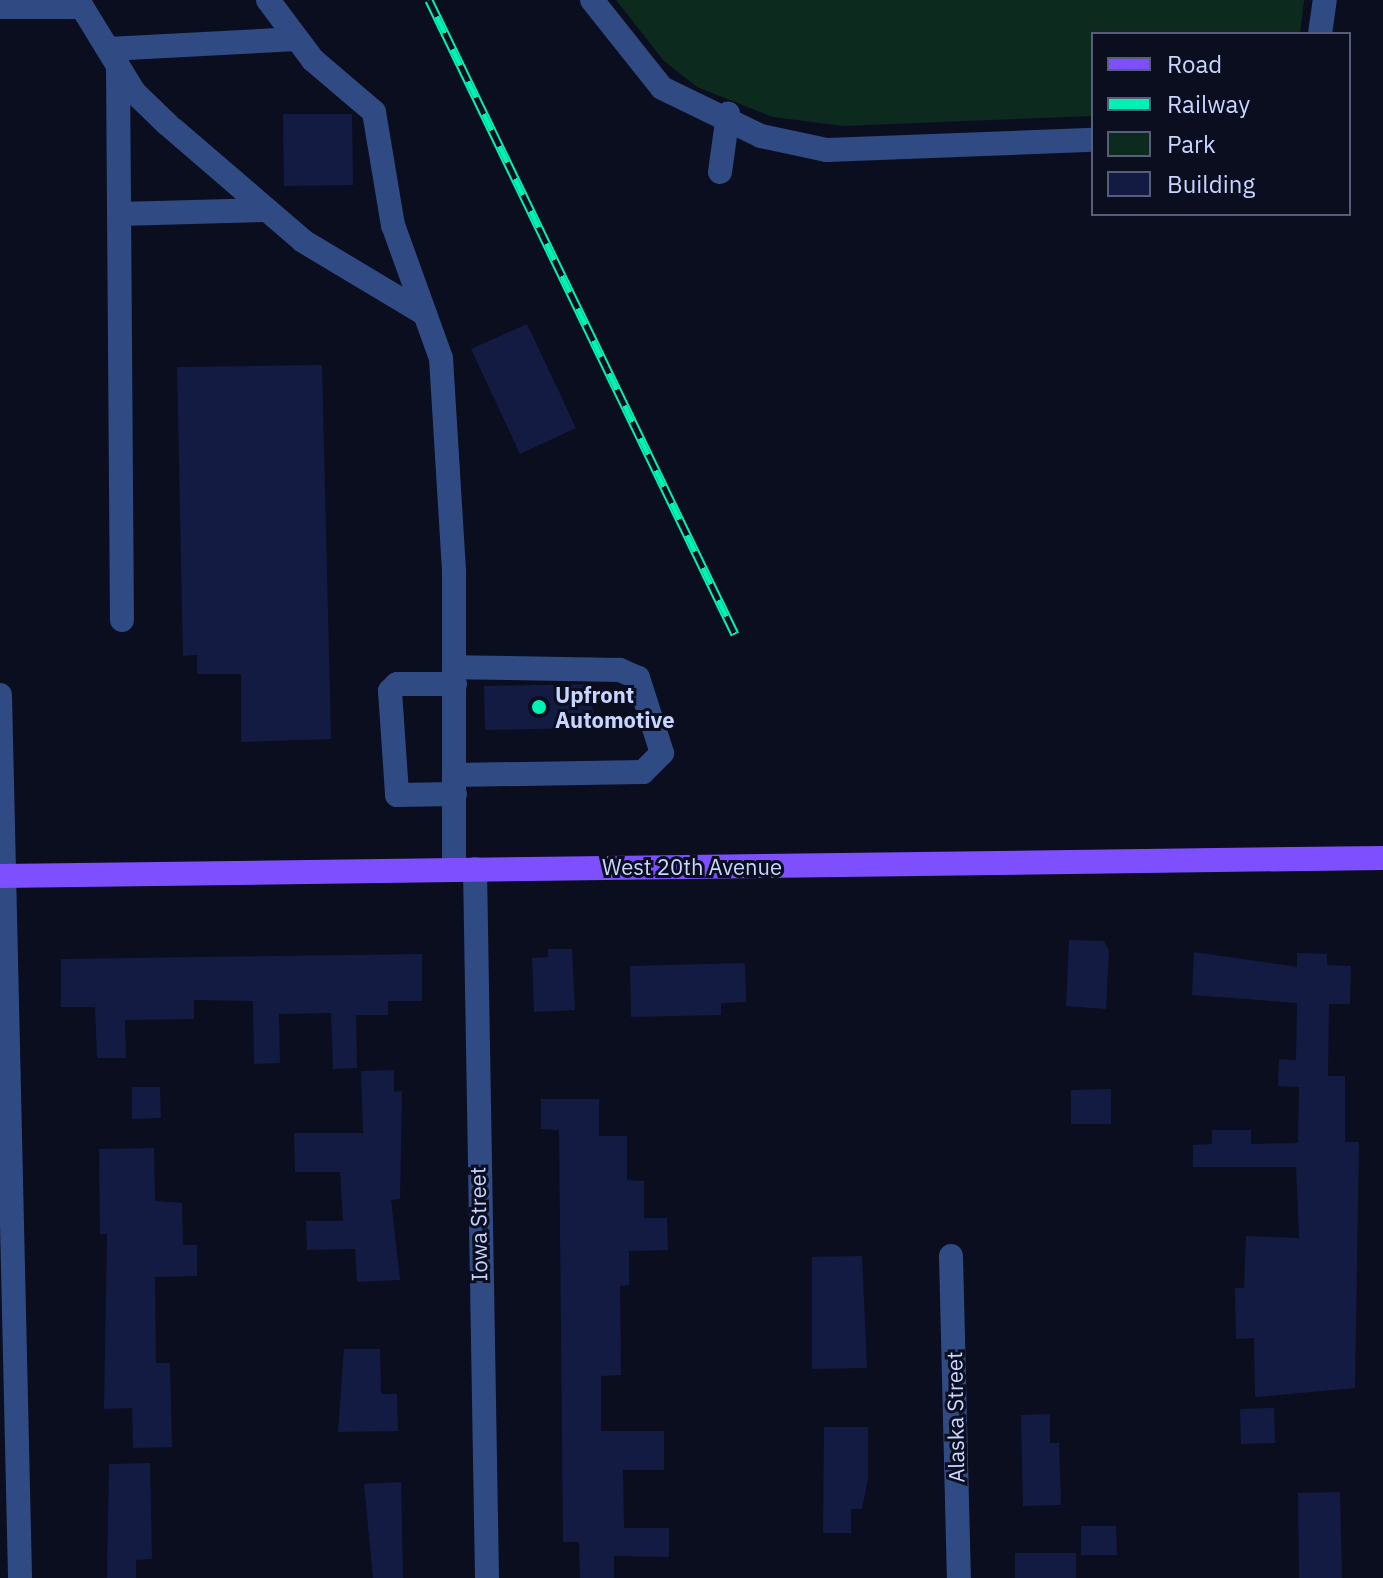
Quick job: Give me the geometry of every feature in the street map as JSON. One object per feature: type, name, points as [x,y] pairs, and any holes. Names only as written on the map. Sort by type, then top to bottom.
[{"type":"main road","name":"West 20th Avenue","points":[[2,876],[1383,858]]},
{"type":"street","name":"Iowa Street","points":[[268,0],[297,39],[374,112],[393,225],[441,358],[455,676],[455,784],[464,869],[487,1578]]},
{"type":"street","points":[[592,0],[662,88],[727,120],[827,150],[1091,140]]},
{"type":"street","points":[[1320,32],[1325,0]]},
{"type":"street","points":[[0,7],[84,4],[113,57],[171,127],[264,210],[425,314]]},
{"type":"street","points":[[113,57],[297,39]]},
{"type":"street","points":[[113,57],[119,214],[122,620]]},
{"type":"street","points":[[720,172],[727,120]]},
{"type":"street","points":[[119,214],[264,210]]},
{"type":"street","points":[[620,670],[638,678],[662,753],[643,772],[455,784],[397,795],[390,691],[397,684],[455,676],[620,670]]},
{"type":"street","points":[[0,695],[20,1578]]},
{"type":"street","name":"Alaska Street","points":[[951,1256],[959,1578]]},
{"type":"green space","points":[[616,0],[1304,0],[1300,32],[1091,32],[1091,116],[843,126],[773,117],[697,87],[664,61]]},
{"type":"building","points":[[283,114],[352,114],[353,185],[284,186]]},
{"type":"building","points":[[527,324],[576,428],[520,454],[471,349]]},
{"type":"building","points":[[322,365],[331,739],[241,742],[241,674],[197,674],[197,655],[183,656],[177,367]]},
{"type":"building","name":"Upfront Automotive","points":[[592,684],[593,728],[485,730],[484,686]]},
{"type":"building","points":[[1069,940],[1104,941],[1109,951],[1106,1009],[1066,1006]]},
{"type":"building","points":[[548,949],[572,949],[575,1010],[534,1012],[532,958],[548,957]]},
{"type":"building","points":[[1194,952],[1297,967],[1297,953],[1327,954],[1327,965],[1351,966],[1350,1004],[1329,1004],[1328,1076],[1345,1076],[1345,1142],[1359,1142],[1355,1388],[1255,1397],[1254,1338],[1236,1339],[1235,1288],[1244,1288],[1246,1236],[1299,1238],[1296,1167],[1193,1167],[1193,1145],[1212,1144],[1212,1130],[1251,1130],[1251,1144],[1298,1143],[1299,1087],[1278,1086],[1279,1059],[1296,1060],[1297,1003],[1192,995]]},
{"type":"building","points":[[422,954],[422,1001],[388,1001],[388,1015],[356,1015],[357,1068],[333,1069],[331,1013],[279,1014],[280,1063],[254,1064],[253,1001],[194,1000],[194,1019],[125,1020],[126,1058],[97,1058],[95,1007],[61,1007],[61,959]]},
{"type":"building","points":[[745,963],[746,1002],[721,1003],[721,1015],[631,1017],[630,966]]},
{"type":"building","points":[[394,1070],[394,1092],[402,1091],[400,1199],[391,1200],[400,1280],[357,1282],[355,1249],[307,1250],[306,1221],[343,1221],[340,1172],[295,1172],[294,1133],[363,1133],[361,1071]]},
{"type":"building","points":[[132,1087],[160,1087],[161,1118],[132,1119]]},
{"type":"building","points":[[1111,1089],[1111,1124],[1071,1124],[1071,1090]]},
{"type":"building","points":[[541,1099],[599,1099],[599,1136],[627,1136],[627,1180],[644,1181],[644,1218],[667,1218],[668,1250],[629,1251],[629,1285],[620,1286],[621,1375],[601,1376],[601,1431],[664,1431],[664,1470],[623,1470],[624,1528],[669,1528],[669,1557],[614,1556],[614,1578],[580,1578],[579,1542],[563,1542],[559,1130],[541,1129]]},
{"type":"building","points":[[154,1148],[155,1201],[182,1203],[183,1245],[197,1245],[197,1276],[155,1277],[156,1363],[170,1363],[172,1447],[133,1448],[132,1408],[104,1409],[107,1234],[100,1234],[99,1149]]},
{"type":"building","points":[[862,1256],[867,1368],[812,1369],[812,1257]]},
{"type":"building","points":[[344,1349],[380,1349],[381,1394],[397,1394],[398,1431],[338,1432]]},
{"type":"building","points":[[1274,1408],[1275,1443],[1241,1444],[1240,1409]]},
{"type":"building","points":[[1050,1414],[1050,1443],[1059,1443],[1061,1505],[1023,1506],[1021,1415]]},
{"type":"building","points":[[824,1427],[868,1427],[868,1478],[862,1509],[851,1509],[851,1533],[823,1533]]},
{"type":"building","points":[[150,1463],[152,1559],[136,1560],[136,1578],[107,1578],[109,1464]]},
{"type":"building","points":[[401,1482],[403,1578],[373,1578],[364,1484]]},
{"type":"building","points":[[1340,1492],[1342,1578],[1299,1578],[1298,1493]]},
{"type":"building","points":[[1081,1526],[1116,1526],[1117,1555],[1081,1555]]},
{"type":"building","points":[[1015,1553],[1076,1553],[1076,1578],[1015,1578]]},
{"type":"railway","points":[[429,0],[735,634]]},
{"type":"place","name":"Upfront Automotive","points":[[539,707]]}]
